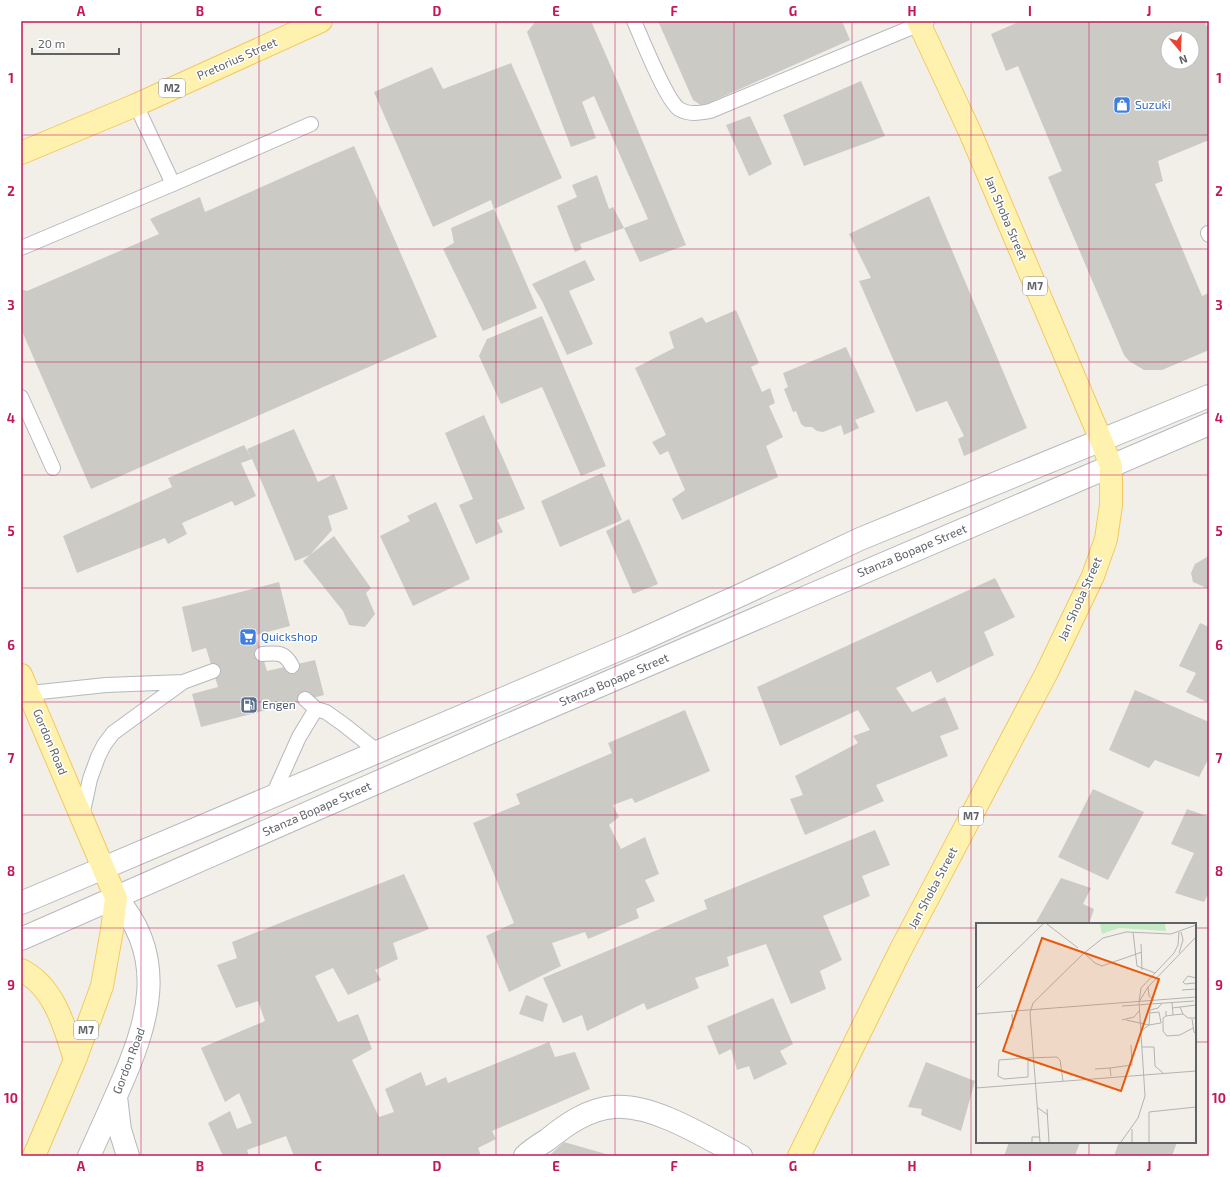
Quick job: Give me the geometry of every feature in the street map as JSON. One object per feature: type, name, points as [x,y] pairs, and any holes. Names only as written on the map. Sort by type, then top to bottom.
[{"type":"main road","name":"Pretorius Street","points":[[21,153],[136,105],[321,21]]},
{"type":"main road","name":"Jan Shoba Street","points":[[799,1156],[900,951],[1047,672],[1093,576],[1106,539],[1111,505],[1111,466],[1101,440],[922,22]]},
{"type":"main road","points":[[21,902],[632,644],[860,539],[1209,396]]},
{"type":"main road","name":"Stanza Bopape Street","points":[[21,939],[485,735],[1209,424]]},
{"type":"main road","name":"Gordon Road","points":[[24,688],[82,817],[116,898],[128,911],[138,931],[144,947],[149,974],[148,996],[143,1026],[134,1055],[89,1156]]},
{"type":"main road","name":"M7","points":[[34,1156],[75,1060],[102,986],[116,898]]},
{"type":"main road","points":[[21,970],[40,983],[54,1003],[66,1029],[75,1060]]},
{"type":"main road","points":[[116,1096],[120,1130],[128,1156]]},
{"type":"main road","points":[[524,1156],[566,1125],[585,1114],[615,1107],[630,1108],[657,1114],[689,1128],[741,1156]]},
{"type":"lane","points":[[634,21],[668,96],[679,109],[694,114],[710,111],[922,22]]},
{"type":"lane","points":[[136,105],[173,184]]},
{"type":"lane","points":[[21,248],[311,124]]},
{"type":"lane","points":[[21,397],[54,468]]},
{"type":"lane","points":[[262,654],[280,653],[286,657],[292,666]]},
{"type":"lane","points":[[82,817],[90,779],[98,756],[113,733],[183,682],[213,671]]},
{"type":"lane","points":[[24,688],[183,682]]},
{"type":"lane","points":[[305,700],[316,709],[326,712],[377,751]]},
{"type":"lane","points":[[273,795],[300,737],[316,709]]},
{"type":"building","points":[[536,21],[591,21],[686,245],[640,262],[624,228],[648,219],[594,96],[582,102],[596,138],[571,147],[527,32]]},
{"type":"building","points":[[658,21],[842,21],[850,40],[702,106],[693,100]]},
{"type":"building","points":[[1021,21],[1205,21],[1206,26],[1209,24],[1209,140],[1158,161],[1163,181],[1155,184],[1202,296],[1209,293],[1209,350],[1162,370],[1144,370],[1129,361],[1124,355],[1048,177],[1062,171],[1018,66],[1006,71],[991,34]]},
{"type":"building","points":[[511,63],[562,178],[494,209],[491,200],[433,227],[374,92],[432,67],[443,89]]},
{"type":"building","points":[[861,81],[885,136],[804,166],[783,115]]},
{"type":"building","points":[[750,116],[772,164],[749,176],[726,125]]},
{"type":"building","points":[[354,146],[437,337],[91,489],[21,329],[21,289],[27,291],[159,234],[150,219],[200,197],[205,212]]},
{"type":"building","points":[[597,175],[609,209],[613,207],[624,228],[580,244],[582,249],[575,252],[557,206],[577,197],[572,185]]},
{"type":"building","points":[[929,196],[1027,428],[964,456],[958,439],[964,436],[947,401],[916,412],[859,281],[871,278],[849,234]]},
{"type":"building","points":[[494,209],[537,308],[483,331],[443,249],[454,243],[451,228]]},
{"type":"building","points":[[585,260],[595,280],[569,291],[593,344],[567,355],[542,301],[532,284]]},
{"type":"building","points":[[736,310],[759,363],[751,367],[762,392],[770,388],[775,403],[769,406],[783,437],[766,446],[778,477],[682,520],[672,499],[685,490],[668,451],[660,455],[652,442],[666,435],[635,368],[674,348],[669,332],[702,317],[706,323]]},
{"type":"building","points":[[542,316],[606,466],[581,476],[542,387],[501,404],[479,356],[487,339]]},
{"type":"building","points":[[846,347],[875,412],[855,420],[859,428],[844,435],[841,425],[823,432],[817,431],[812,427],[805,427],[801,424],[796,411],[793,412],[784,389],[788,387],[783,373]]},
{"type":"building","points":[[484,415],[525,509],[497,520],[503,532],[476,544],[459,505],[473,499],[445,433]]},
{"type":"building","points":[[294,429],[318,482],[334,474],[348,509],[328,516],[332,530],[310,555],[295,561],[247,449]]},
{"type":"building","points":[[244,445],[252,459],[241,463],[256,496],[235,506],[232,501],[182,523],[187,534],[168,544],[165,538],[77,573],[63,536],[172,487],[168,478]]},
{"type":"building","points":[[602,473],[622,520],[560,547],[541,501]]},
{"type":"building","points":[[436,502],[470,579],[413,606],[380,536],[410,521],[407,516]]},
{"type":"building","points":[[629,519],[658,584],[633,594],[606,531]]},
{"type":"building","points":[[334,536],[371,588],[366,593],[375,614],[365,627],[349,625],[343,611],[303,561]]},
{"type":"building","points":[[1209,553],[1209,589],[1193,582],[1191,573],[1195,564],[1207,557]]},
{"type":"building","points":[[995,578],[1015,617],[984,632],[994,655],[937,683],[931,671],[896,688],[912,712],[945,697],[959,729],[940,736],[948,756],[876,785],[884,801],[805,835],[790,799],[803,795],[795,776],[858,743],[853,736],[870,730],[858,710],[780,746],[757,687]]},
{"type":"building","points":[[279,582],[290,626],[256,635],[267,671],[315,660],[324,695],[201,727],[192,694],[218,687],[206,648],[192,652],[182,607]]},
{"type":"building","points":[[1200,623],[1209,627],[1209,703],[1186,692],[1196,673],[1179,666]]},
{"type":"building","points":[[1135,690],[1209,722],[1209,758],[1199,777],[1155,760],[1149,768],[1109,750]]},
{"type":"building","points":[[685,710],[710,771],[635,803],[632,798],[613,805],[619,817],[609,825],[621,849],[645,837],[659,874],[645,880],[655,901],[636,909],[639,918],[588,939],[585,932],[552,943],[561,966],[509,992],[486,936],[514,923],[473,823],[520,804],[516,794],[612,753],[608,743]]},
{"type":"building","points":[[1093,789],[1144,812],[1108,880],[1058,857]]},
{"type":"building","points":[[1187,809],[1209,817],[1209,892],[1204,902],[1175,893],[1194,853],[1171,844]]},
{"type":"building","points":[[875,830],[890,865],[862,876],[870,896],[823,916],[842,960],[820,971],[826,989],[791,1004],[766,944],[727,957],[729,966],[695,978],[699,988],[647,1010],[644,1003],[587,1031],[582,1015],[563,1023],[543,978],[707,909],[704,900]]},
{"type":"building","points":[[404,874],[429,929],[393,943],[398,959],[375,970],[381,980],[348,995],[333,968],[315,976],[338,1022],[358,1014],[372,1049],[352,1060],[379,1117],[394,1112],[385,1089],[421,1072],[426,1086],[446,1077],[448,1083],[549,1042],[555,1057],[575,1052],[590,1089],[492,1131],[496,1139],[478,1148],[481,1156],[294,1156],[286,1136],[247,1150],[249,1156],[223,1156],[208,1123],[230,1111],[237,1129],[252,1123],[239,1093],[225,1102],[201,1048],[265,1021],[258,1001],[236,1008],[217,965],[237,958],[232,942]]},
{"type":"building","points":[[1061,878],[1091,888],[1083,904],[1094,909],[1089,923],[1036,923]]},
{"type":"building","points":[[526,995],[548,1004],[543,1022],[519,1014]]},
{"type":"building","points":[[773,998],[793,1044],[780,1051],[787,1064],[754,1080],[749,1066],[737,1070],[731,1049],[719,1055],[707,1026]]},
{"type":"building","points":[[926,1062],[975,1081],[961,1131],[921,1115],[922,1109],[908,1107]]},
{"type":"building","points":[[564,1142],[613,1156],[549,1156]]},
{"type":"building","points":[[1009,1143],[1080,1143],[1075,1156],[1004,1156]]},
{"type":"building","points":[[1119,1143],[1177,1143],[1172,1156],[1114,1156]]},
{"type":"place","name":"Suzuki","points":[[1122,105]]},
{"type":"place","name":"Quickshop","points":[[248,637]]},
{"type":"place","name":"Engen","points":[[249,705]]}]
